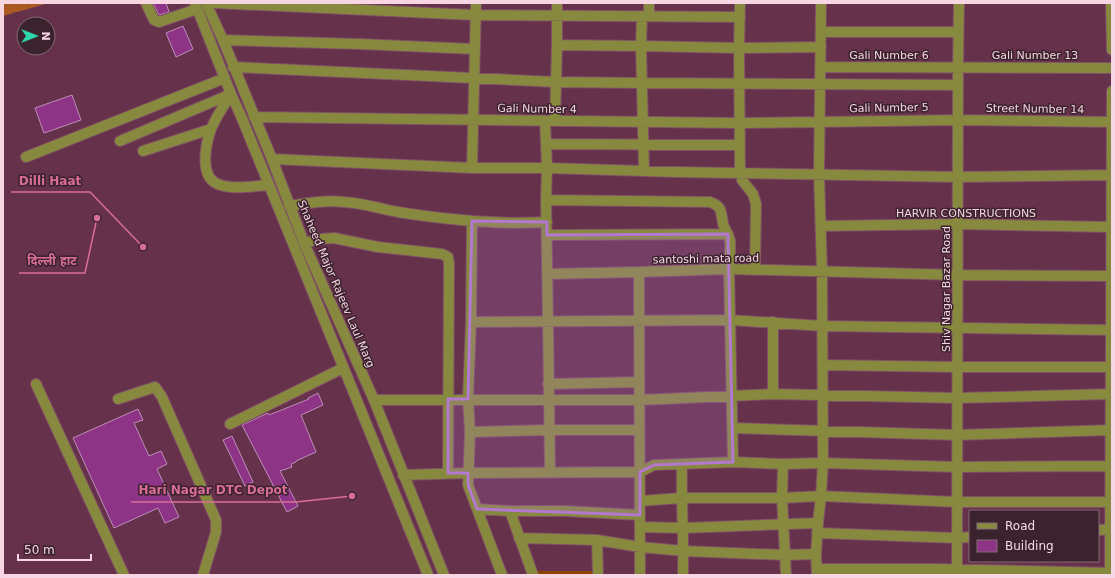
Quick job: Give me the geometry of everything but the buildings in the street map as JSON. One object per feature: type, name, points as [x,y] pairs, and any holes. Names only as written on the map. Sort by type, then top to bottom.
[{"type":"street","points":[[146,3],[156,22],[196,6],[428,575]]},
{"type":"street","name":"Shaheed Major Rajeev Laul Marg","points":[[206,3],[223,40],[272,159],[304,243],[374,400],[444,575]]},
{"type":"street","points":[[214,3],[475,15],[557,14],[740,17]]},
{"type":"street","points":[[472,168],[476,3]]},
{"type":"street","points":[[550,472],[546,144],[556,82],[557,3]]},
{"type":"street","points":[[644,172],[641,46],[645,16],[649,3]]},
{"type":"street","points":[[740,3],[740,173],[742,180],[753,194],[756,204],[755,270]]},
{"type":"street","points":[[821,3],[819,174],[823,326],[823,463],[816,554],[817,572],[1111,573],[1112,91]]},
{"type":"street","name":"Shiv Nagar Bazar Road","points":[[957,572],[959,3]]},
{"type":"street","points":[[1112,3],[1112,50]]},
{"type":"street","points":[[821,32],[958,32]]},
{"type":"street","points":[[223,40],[474,49]]},
{"type":"street","points":[[557,45],[821,48]]},
{"type":"street","points":[[233,67],[556,82],[958,85]]},
{"type":"street","name":"Gali Number 6","points":[[820,67],[958,67]]},
{"type":"street","name":"Gali Number 13","points":[[958,67],[1112,68]]},
{"type":"street","points":[[26,157],[225,78]]},
{"type":"street","points":[[231,94],[211,129],[206,149],[208,175],[215,182],[224,186],[238,187],[269,185]]},
{"type":"street","points":[[120,141],[231,94]]},
{"type":"street","name":"Gali Number 4","points":[[254,117],[740,123],[820,121]]},
{"type":"street","name":"Gali Number 5","points":[[820,121],[958,120]]},
{"type":"street","name":"Street Number 14","points":[[958,120],[1112,122]]},
{"type":"street","points":[[143,151],[211,129]]},
{"type":"street","points":[[546,144],[740,146]]},
{"type":"street","points":[[272,159],[472,168],[547,168],[644,172],[958,177],[1112,175]]},
{"type":"street","points":[[546,200],[710,202],[716,204],[720,208],[728,234],[730,247],[729,269],[733,462]]},
{"type":"street","points":[[289,206],[318,202],[344,202],[402,213],[472,221],[524,223],[547,222]]},
{"type":"street","points":[[472,221],[471,322],[468,399],[470,432],[468,485],[502,575]]},
{"type":"street","name":"HARVIR CONSTRUCTIONS","points":[[821,226],[958,224],[1111,227]]},
{"type":"street","points":[[547,235],[728,234]]},
{"type":"street","points":[[304,243],[334,238],[378,246],[442,254],[448,257],[448,473]]},
{"type":"street","name":"santoshi mata road","points":[[640,575],[639,272],[729,269],[958,275],[1111,276]]},
{"type":"street","points":[[547,274],[639,272]]},
{"type":"street","points":[[471,322],[639,322],[730,320],[823,326],[1112,330]]},
{"type":"street","points":[[773,322],[773,394]]},
{"type":"street","points":[[823,364],[958,367],[1112,367]]},
{"type":"street","points":[[230,424],[343,368]]},
{"type":"street","points":[[548,384],[639,382]]},
{"type":"street","points":[[36,384],[124,575]]},
{"type":"street","points":[[118,399],[156,387],[162,397],[216,520],[216,532],[203,575]]},
{"type":"street","points":[[374,400],[639,400],[773,394],[958,398],[1112,394]]},
{"type":"street","points":[[733,428],[957,435],[1112,430]]},
{"type":"street","points":[[470,432],[639,430]]},
{"type":"street","points":[[403,475],[448,473],[640,472],[654,465],[733,462],[957,467],[1111,466]]},
{"type":"street","points":[[682,464],[681,498],[684,551],[683,575]]},
{"type":"street","points":[[783,464],[782,498],[786,575]]},
{"type":"street","points":[[640,501],[681,498],[782,498],[821,496],[957,502],[1111,502]]},
{"type":"street","points":[[477,509],[510,511],[565,511],[640,515]]},
{"type":"street","points":[[510,511],[533,575]]},
{"type":"street","points":[[640,527],[683,528],[784,524],[818,528],[957,538],[969,537]]},
{"type":"street","points":[[1099,530],[1111,529]]},
{"type":"street","points":[[519,538],[598,540],[640,547],[684,551],[785,555],[816,554]]},
{"type":"street","points":[[598,540],[598,575]]},
{"type":"highlighted area","points":[[472,221],[547,222],[547,235],[728,234],[733,462],[654,465],[640,472],[640,515],[477,509],[468,485],[468,473],[448,473],[448,399],[468,399]]},
{"type":"green space","points":[[3,3],[49,3],[3,16]]},
{"type":"shaded area","points":[[533,571],[592,571],[592,575],[535,575]]},
{"type":"place","name":"दिल्ली हाट","points":[[97,218]]},
{"type":"place","name":"Dilli Haat","points":[[143,247]]},
{"type":"place","name":"Hari Nagar DTC Depot","points":[[352,496]]}]
